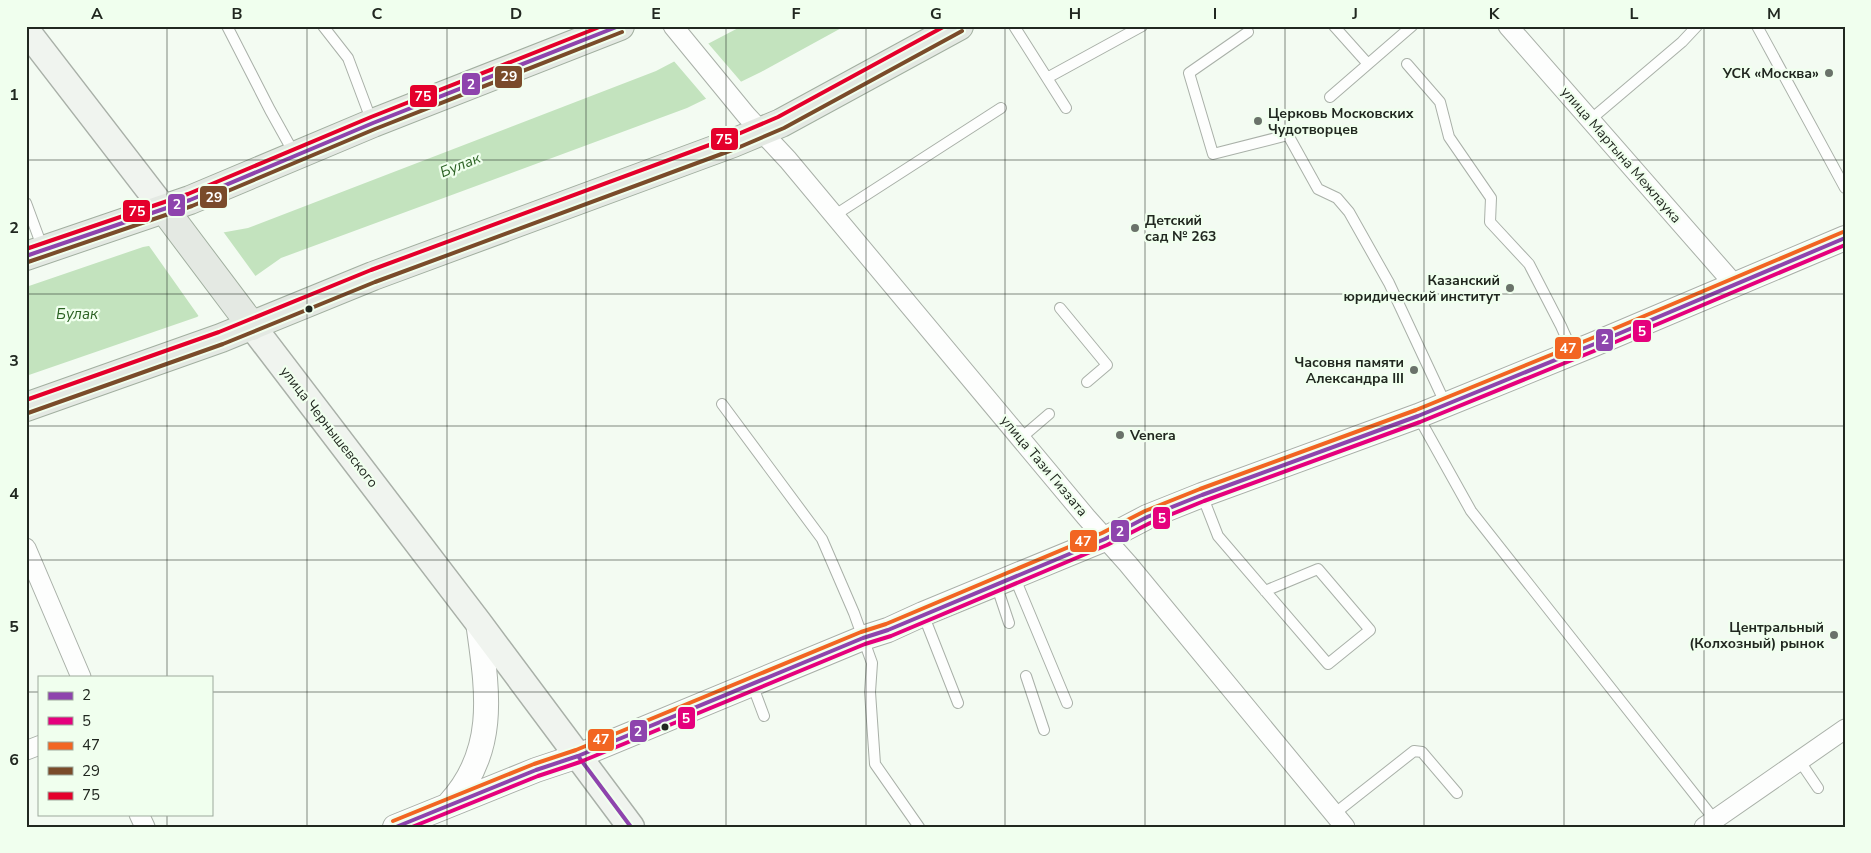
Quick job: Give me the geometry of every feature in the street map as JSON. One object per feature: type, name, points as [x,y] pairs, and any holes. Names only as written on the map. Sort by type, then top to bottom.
[{"type":"main road","points":[[35,253],[171,219],[190,200],[373,123],[620,26]]},
{"type":"main road","points":[[26,407],[245,315],[373,276],[724,147],[753,123],[781,123],[959,26]]},
{"type":"main road","name":"улица Чернышевского","points":[[26,30],[478,622],[630,827]]},
{"type":"street","name":"улица Мартына Межлаука","points":[[1508,26],[1734,284]]},
{"type":"street","name":"улица Тази Гиззата","points":[[674,27],[753,123],[788,160],[835,215],[1340,821]]},
{"type":"street","points":[[448,805],[536,770],[578,756],[863,638],[888,630],[1105,538],[1147,517],[1446,405],[1845,238]]},
{"type":"street","points":[[26,548],[81,676]]},
{"type":"street","points":[[394,827],[427,821],[448,805],[462,790],[472,774],[483,745],[486,704],[478,622]]},
{"type":"street","points":[[1709,823],[1845,729]]},
{"type":"lane","points":[[226,26],[295,156]]},
{"type":"lane","points":[[323,26],[348,58],[373,123]]},
{"type":"lane","points":[[1014,26],[1066,108]]},
{"type":"lane","points":[[1047,78],[1142,26]]},
{"type":"lane","points":[[1334,26],[1368,64]]},
{"type":"lane","points":[[1330,97],[1412,26]]},
{"type":"lane","points":[[1590,120],[1682,42],[1697,26]]},
{"type":"lane","points":[[1757,26],[1845,188]]},
{"type":"lane","points":[[1248,32],[1189,73],[1213,154],[1288,135],[1318,189],[1337,198],[1349,212],[1389,283],[1446,405]]},
{"type":"lane","points":[[1407,64],[1440,102],[1449,136],[1491,198],[1490,222],[1529,264],[1573,353]]},
{"type":"lane","points":[[835,215],[1001,108]]},
{"type":"lane","points":[[26,203],[35,253]]},
{"type":"lane","points":[[1060,308],[1107,365],[1087,382]]},
{"type":"lane","points":[[722,404],[822,539],[872,663],[870,692],[875,764],[919,827]]},
{"type":"lane","points":[[1021,438],[1049,414]]},
{"type":"lane","points":[[1418,416],[1470,511],[1709,823]]},
{"type":"lane","points":[[1202,495],[1218,536],[1328,664],[1370,630],[1318,569],[1266,591]]},
{"type":"lane","points":[[1005,580],[1009,623]]},
{"type":"lane","points":[[1005,580],[1067,703]]},
{"type":"lane","points":[[923,614],[958,703]]},
{"type":"lane","points":[[1026,676],[1044,730]]},
{"type":"lane","points":[[752,684],[764,716]]},
{"type":"lane","points":[[26,746],[38,741]]},
{"type":"lane","points":[[26,755],[38,750]]},
{"type":"lane","points":[[1340,821],[1414,750],[1422,752],[1457,793]]},
{"type":"lane","points":[[1799,760],[1818,788]]},
{"type":"water","name":"Булак","points":[[742,26],[845,26],[761,72],[687,108],[281,258],[197,317],[26,376],[26,287],[143,247],[248,228],[656,71]]},
{"type":"pier","points":[[707,42],[743,84],[708,101],[673,60]]},
{"type":"pier","points":[[222,230],[257,278],[200,318],[147,243]]},
{"type":"transit line","name":"75","points":[[26,249],[188,194],[371,117],[602,26]]},
{"type":"transit line","name":"2","points":[[26,256],[190,200],[373,123],[619,26]]},
{"type":"transit line","name":"75","points":[[26,400],[219,332],[371,270],[731,137],[778,117],[945,26]]},
{"type":"transit line","name":"29","points":[[28,413],[223,344],[375,282],[735,149],[784,128],[962,31]]},
{"type":"transit line","name":"29","points":[[28,262],[192,206],[375,129],[622,32]]},
{"type":"transit line","name":"47","points":[[393,821],[534,764],[576,750],[861,632],[886,624],[1102,533],[1145,511],[1416,410],[1843,232]]},
{"type":"transit line","name":"2","points":[[396,827],[536,770],[578,756],[863,638],[888,630],[1105,539],[1147,517],[1418,416],[1845,238]]},
{"type":"transit line","name":"5","points":[[412,827],[538,776],[580,762],[865,644],[891,636],[1107,545],[1150,523],[1204,501],[1420,422],[1845,245]]},
{"type":"transit line","name":"2","points":[[578,756],[631,827]]},
{"type":"place","name":"УСК «Москва»","points":[[1829,73]]},
{"type":"place","name":"Церковь Московских Чудотворцев","points":[[1258,121]]},
{"type":"place","name":"Детский сад № 263","points":[[1135,228]]},
{"type":"place","name":"Казанский юридический институт","points":[[1510,288]]},
{"type":"place","name":"Часовня памяти Александра III","points":[[1414,370]]},
{"type":"place","name":"Venera","points":[[1120,435]]},
{"type":"place","name":"Центральный (Колхозный) рынок","points":[[1834,635]]}]
